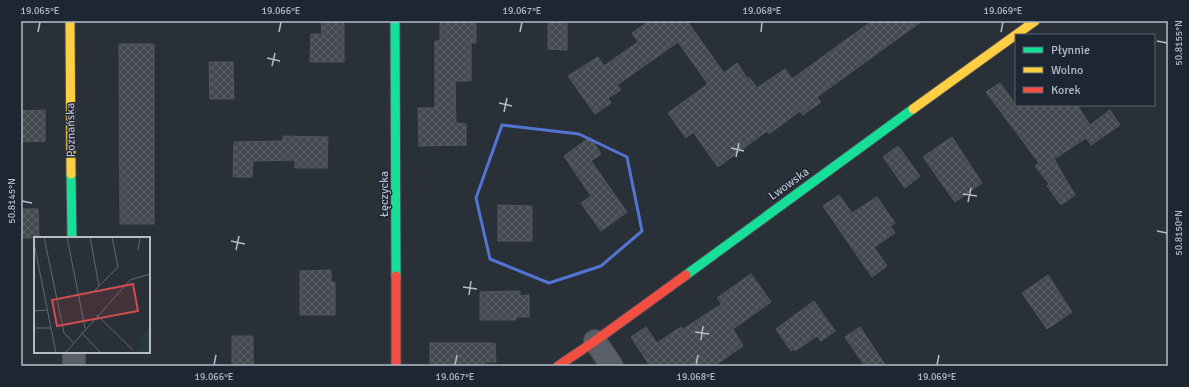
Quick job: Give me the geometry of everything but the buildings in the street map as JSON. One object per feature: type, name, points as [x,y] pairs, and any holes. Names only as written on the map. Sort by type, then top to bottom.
[{"type":"street","name":"Poznańska","points":[[70,21],[72,237]]},
{"type":"street","name":"Łęczycka","points":[[395,21],[396,366]]},
{"type":"street","name":"Lwowska","points":[[1017,34],[1035,21]]},
{"type":"street","name":"Lwowska","points":[[558,366],[595,341],[1015,35]]},
{"type":"street","points":[[595,341],[612,366]]},
{"type":"street","points":[[74,353],[74,366]]},
{"type":"highlighted area","points":[[502,125],[579,134],[627,157],[642,231],[601,266],[549,283],[490,259],[476,198]]},
{"type":"traffic: fast","points":[[395,21],[396,276]]},
{"type":"traffic: fast","points":[[686,275],[913,109]]},
{"type":"traffic: fast","points":[[71,174],[72,237]]},
{"type":"traffic: slow","points":[[70,21],[71,174]]},
{"type":"traffic: slow","points":[[1017,34],[1035,21]]},
{"type":"traffic: slow","points":[[913,109],[1015,35]]},
{"type":"traffic: jam","points":[[558,366],[686,275]]},
{"type":"traffic: jam","points":[[396,276],[396,366]]}]
